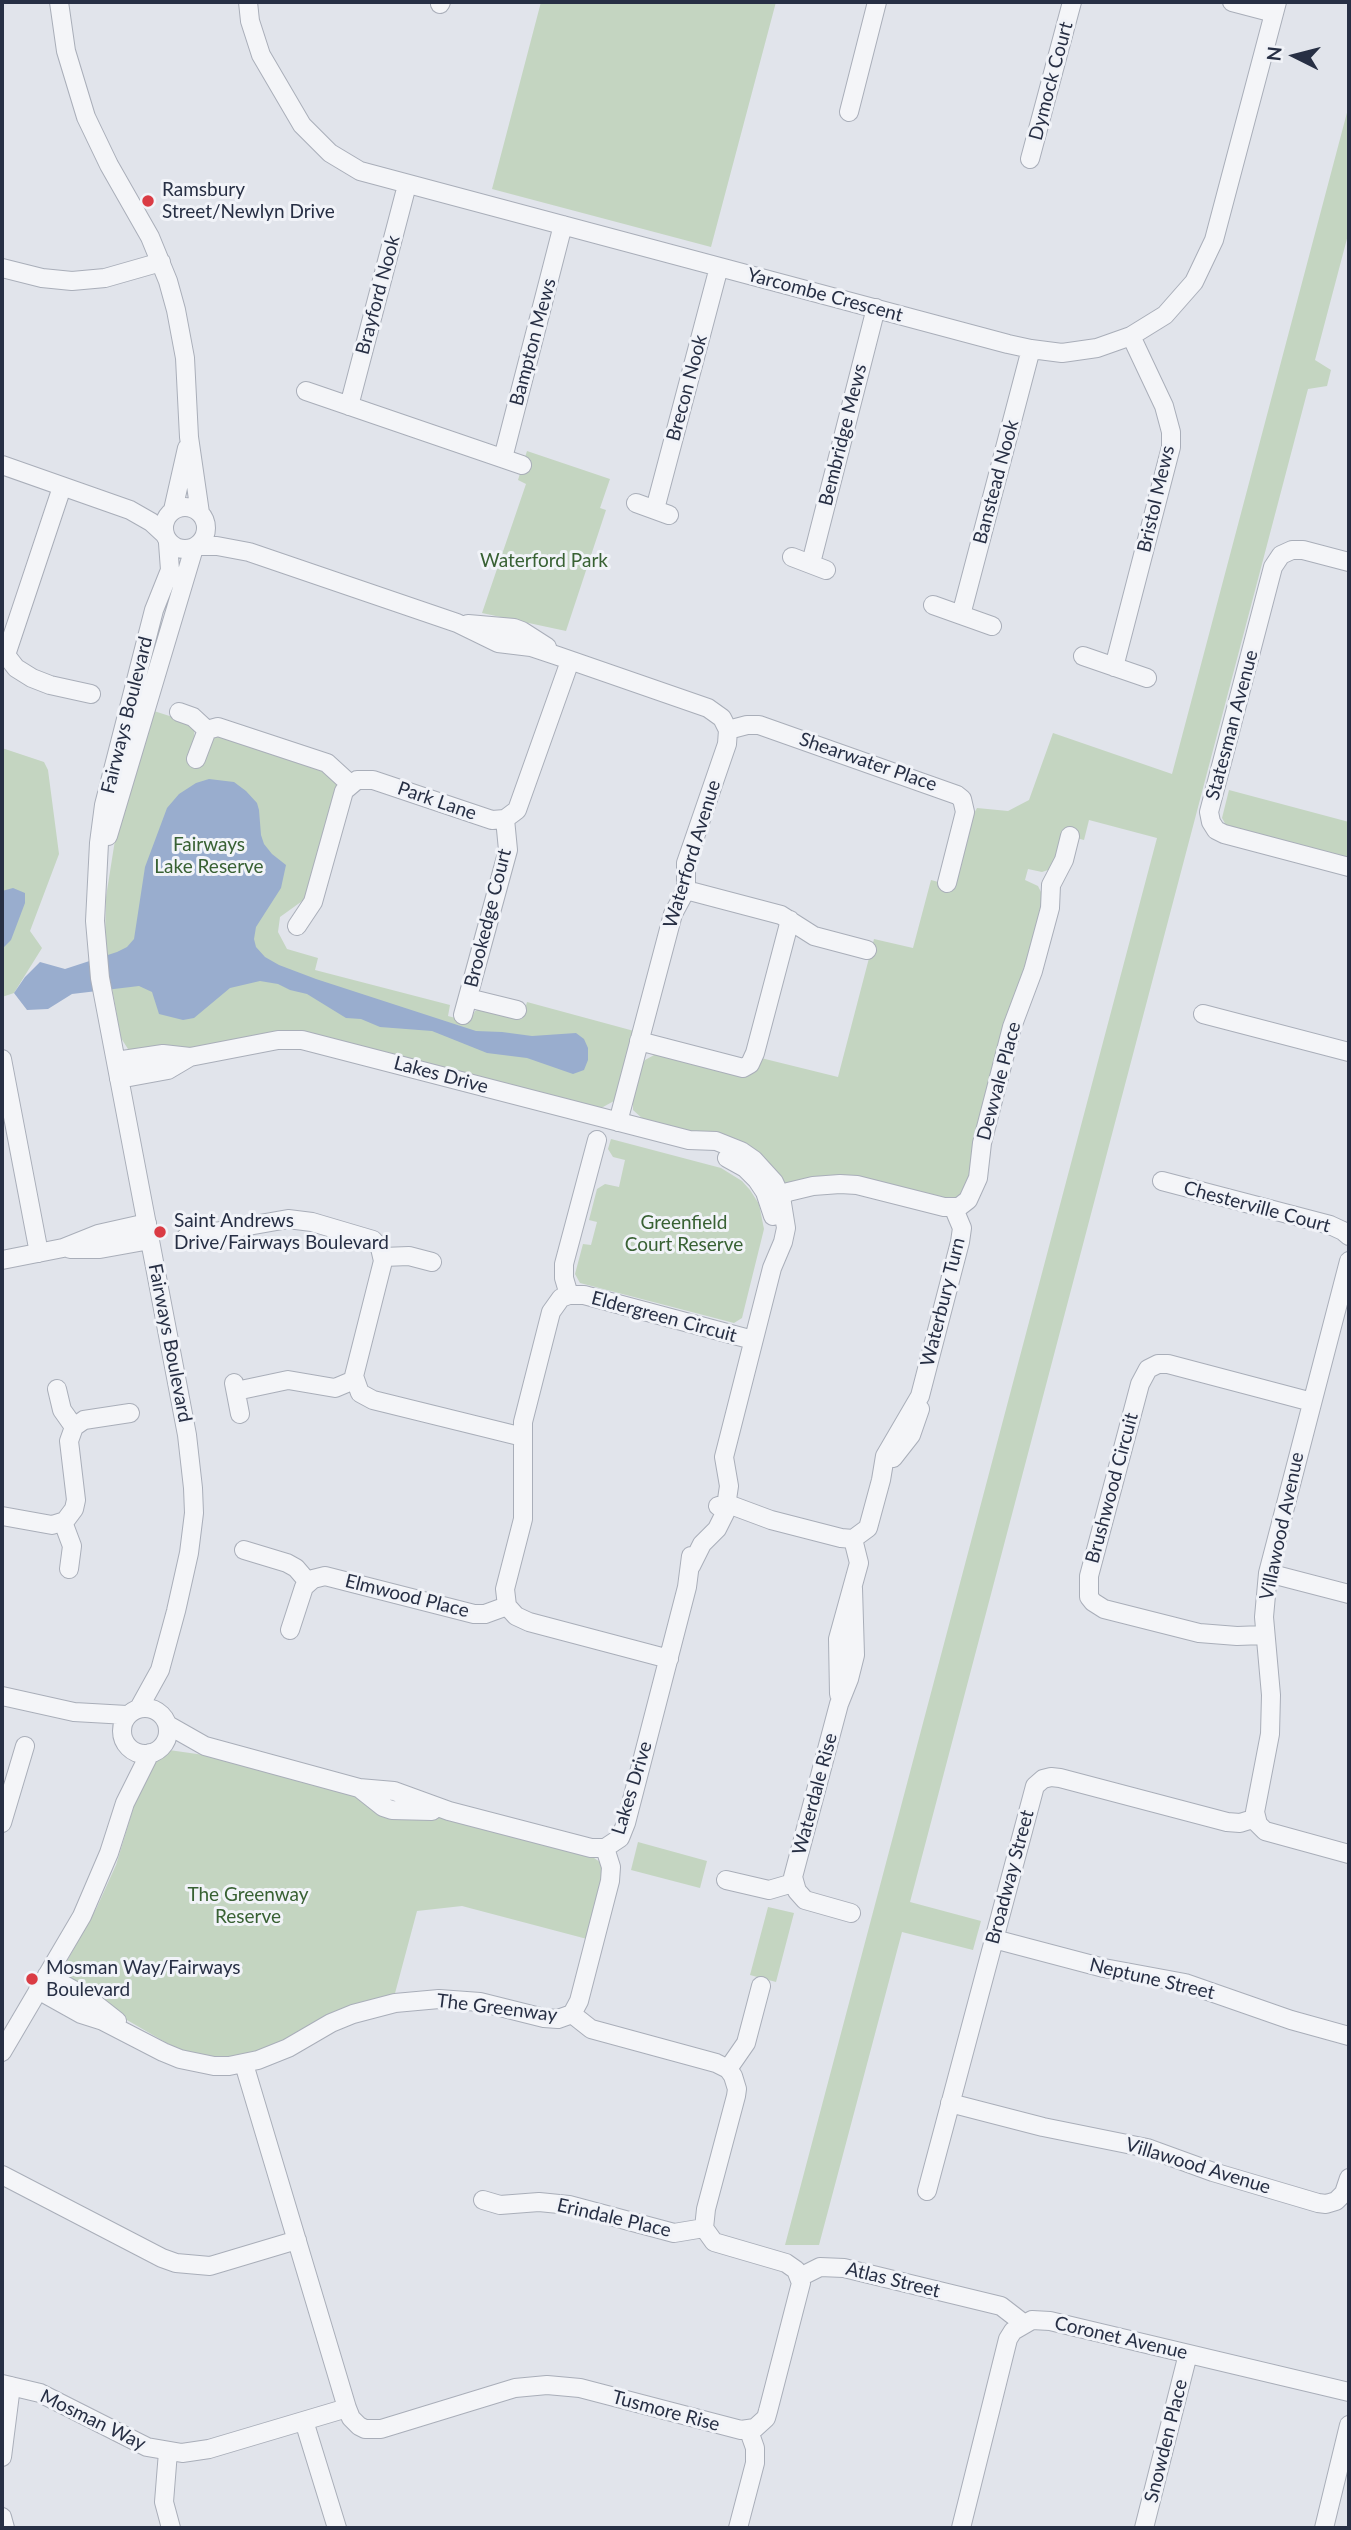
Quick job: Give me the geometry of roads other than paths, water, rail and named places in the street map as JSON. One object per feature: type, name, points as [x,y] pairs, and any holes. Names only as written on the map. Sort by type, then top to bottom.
[{"type":"street","points":[[60,2],[66,51],[86,117],[161,262],[176,310],[185,358],[189,438],[205,536],[195,547]]},
{"type":"street","name":"Yarcombe Crescent","points":[[248,2],[250,21],[261,55],[302,125],[330,153],[360,171],[1031,349],[1078,352],[1131,336],[1165,315],[1194,282],[1220,223],[1276,7]]},
{"type":"street","points":[[849,112],[877,2]]},
{"type":"street","name":"Dymock Court","points":[[1030,159],[1072,2]]},
{"type":"street","points":[[1232,2],[1276,7]]},
{"type":"street","name":"Brayford Nook","points":[[349,406],[407,185]]},
{"type":"street","name":"Bampton Mews","points":[[503,458],[563,225]]},
{"type":"street","points":[[2,268],[43,278],[89,281],[161,262]]},
{"type":"street","name":"Brecon Nook","points":[[636,503],[662,512],[719,267]]},
{"type":"street","name":"Bembridge Mews","points":[[792,557],[818,566],[876,308]]},
{"type":"street","name":"Bristol Mews","points":[[1114,667],[1171,447],[1171,432],[1164,406],[1131,336]]},
{"type":"street","name":"Banstead Nook","points":[[961,615],[1031,349]]},
{"type":"street","points":[[306,391],[522,465]]},
{"type":"street","points":[[166,538],[165,520],[171,512],[189,438]]},
{"type":"street","points":[[2,465],[130,510],[151,522],[180,550],[217,546],[249,552],[457,623],[498,643],[531,647],[708,708],[722,718],[728,730]]},
{"type":"street","points":[[62,487],[4,655],[32,678],[91,694]]},
{"type":"street","points":[[130,510],[171,512],[187,507],[249,552]]},
{"type":"street","name":"Fairways Boulevard","points":[[164,1719],[160,1670],[189,1553],[194,1513],[193,1488],[187,1435],[105,1007],[95,936],[96,890],[104,804],[154,610],[170,570],[166,538]]},
{"type":"street","name":"Fairways Boulevard","points":[[96,890],[109,834],[195,547]]},
{"type":"street","name":"Statesman Avenue","points":[[1349,562],[1303,550],[1292,550],[1281,555],[1273,567],[1209,811],[1210,822],[1216,830],[1224,834],[1349,867]]},
{"type":"street","points":[[933,606],[992,626]]},
{"type":"street","points":[[1083,656],[1147,678]]},
{"type":"street","points":[[505,819],[517,810],[521,803],[564,658]]},
{"type":"street","points":[[179,712],[192,717],[207,730]]},
{"type":"street","name":"Shearwater Place","points":[[728,730],[759,725],[957,794],[962,799],[965,812],[947,883]]},
{"type":"street","points":[[196,759],[207,730],[211,727],[224,728],[318,759],[334,768],[350,784],[341,799],[313,902],[297,926]]},
{"type":"street","name":"Waterford Avenue","points":[[618,1122],[673,914],[685,890],[687,863],[727,744],[728,730]]},
{"type":"street","name":"Park Lane","points":[[350,784],[365,779],[373,780],[483,817],[498,821],[505,819]]},
{"type":"street","name":"Brookedge Court","points":[[505,819],[508,850],[465,1007],[517,1010]]},
{"type":"street","name":"Dewvale Place","points":[[954,1209],[968,1200],[976,1185],[982,1143],[1012,1027],[1037,958],[1051,908],[1051,885],[1064,860],[1070,836]]},
{"type":"street","points":[[685,890],[769,912],[790,920],[814,936],[867,950]]},
{"type":"street","points":[[639,1041],[743,1068],[750,1064],[790,920]]},
{"type":"street","points":[[1203,1014],[1349,1052]]},
{"type":"street","name":"Lakes Drive","points":[[116,1061],[163,1054],[190,1057],[278,1040],[302,1040],[689,1140],[745,1168],[778,1202],[772,1268],[729,1431],[716,1457],[724,1508],[693,1548],[669,1659],[623,1832],[617,1842],[605,1848],[591,1848],[449,1811],[392,1810],[383,1807],[359,1788],[205,1746],[164,1719]]},
{"type":"street","name":"Lakes Drive","points":[[119,1079],[168,1069],[190,1057]]},
{"type":"street","points":[[2,1059],[39,1253]]},
{"type":"street","points":[[569,1295],[564,1278],[564,1264],[597,1140]]},
{"type":"street","name":"Chesterville Court","points":[[1162,1181],[1330,1225],[1349,1237]]},
{"type":"street","points":[[778,1202],[788,1192],[813,1186],[840,1184],[858,1185],[954,1209]]},
{"type":"street","name":"Waterbury Turn","points":[[853,1539],[868,1528],[885,1455],[920,1396],[960,1242],[962,1228],[954,1209]]},
{"type":"street","points":[[186,1237],[274,1220],[300,1220],[368,1238],[377,1243],[383,1257],[354,1380],[360,1393],[373,1400],[523,1437]]},
{"type":"street","points":[[2,1260],[63,1248],[98,1234],[148,1232]]},
{"type":"street","points":[[383,1257],[409,1256],[432,1262]]},
{"type":"street","name":"Villawood Avenue","points":[[1256,1818],[1256,1803],[1268,1753],[1271,1712],[1264,1635],[1268,1573],[1349,1261]]},
{"type":"street","name":"Eldergreen Circuit","points":[[507,1606],[505,1589],[523,1519],[525,1411],[551,1312],[557,1302],[569,1295],[584,1295],[753,1340]]},
{"type":"street","name":"Brushwood Circuit","points":[[1264,1635],[1199,1633],[1104,1609],[1089,1597],[1089,1576],[1140,1384],[1148,1369],[1158,1364],[1168,1364],[1311,1402]]},
{"type":"street","points":[[240,1414],[235,1386],[288,1380],[335,1388],[354,1380]]},
{"type":"street","points":[[57,1389],[62,1410],[74,1427]]},
{"type":"street","points":[[2,1516],[52,1525],[63,1522],[70,1516],[76,1500],[69,1441],[74,1427],[84,1420],[130,1413]]},
{"type":"street","points":[[724,1508],[853,1539]]},
{"type":"street","points":[[63,1522],[72,1546],[69,1569]]},
{"type":"street","name":"Waterdale Rise","points":[[793,1883],[794,1870],[839,1704],[838,1639],[859,1563],[853,1539]]},
{"type":"street","points":[[244,1550],[287,1563],[296,1568],[308,1582],[300,1593],[290,1630]]},
{"type":"street","points":[[1268,1573],[1349,1594]]},
{"type":"street","name":"Elmwood Place","points":[[308,1582],[318,1577],[332,1577],[474,1614],[485,1614],[507,1606]]},
{"type":"street","points":[[507,1606],[516,1616],[529,1622],[669,1659]]},
{"type":"street","name":"Fairways Boulevard","points":[[133,1712],[160,1670]]},
{"type":"street","points":[[2,1696],[74,1712],[133,1712],[146,1707],[164,1719],[166,1740],[156,1750],[125,1803],[99,1879],[82,1916],[2,2052]]},
{"type":"street","points":[[74,1712],[126,1742],[136,1752],[156,1750]]},
{"type":"street","points":[[125,1803],[126,1742],[121,1728],[133,1712]]},
{"type":"street","points":[[2,1823],[25,1746]]},
{"type":"street","name":"Lakes Drive","points":[[156,1750],[205,1746]]},
{"type":"street","name":"Broadway Street","points":[[928,2191],[1035,1786],[1042,1779],[1060,1778],[1227,1822],[1240,1823],[1256,1818]]},
{"type":"street","points":[[1256,1818],[1265,1831],[1349,1854]]},
{"type":"street","name":"The Greenway","points":[[43,1982],[89,1999],[142,2040],[163,2052],[195,2063],[229,2066],[244,2064],[288,2048],[342,2019],[395,2003],[439,1999],[480,2002],[551,2019],[565,2017],[572,2014],[579,2001],[611,1881],[611,1867],[605,1848]]},
{"type":"street","points":[[726,1880],[769,1891],[793,1883],[805,1900],[851,1913]]},
{"type":"street","name":"Neptune Street","points":[[994,1939],[1104,1968],[1194,1986],[1291,2020],[1349,2036]]},
{"type":"street","points":[[729,2069],[746,2043],[761,1986]]},
{"type":"street","points":[[572,2014],[591,2029],[716,2063],[729,2069],[736,2082],[736,2096],[706,2209],[704,2228],[714,2242],[786,2263],[796,2270],[800,2277],[800,2292],[768,2411],[761,2424],[749,2431],[756,2455],[738,2528]]},
{"type":"street","points":[[244,2064],[347,2408]]},
{"type":"street","name":"Villawood Avenue","points":[[950,2103],[1079,2135],[1147,2148],[1213,2172],[1318,2203],[1336,2201],[1344,2193],[1349,2178]]},
{"type":"street","points":[[2,2175],[176,2263],[211,2266],[297,2240]]},
{"type":"street","name":"Erindale Place","points":[[483,2200],[500,2205],[561,2203],[674,2233],[704,2228]]},
{"type":"street","name":"Atlas Street","points":[[800,2277],[820,2267],[835,2266],[988,2304],[1018,2327]]},
{"type":"street","name":"Coronet Avenue","points":[[1018,2327],[1041,2319],[1349,2392]]},
{"type":"street","points":[[961,2528],[1005,2350],[1018,2327]]},
{"type":"street","name":"Snowden Place","points":[[1144,2528],[1188,2354]]},
{"type":"street","points":[[2,2457],[6,2385]]},
{"type":"street","name":"Mosman Way","points":[[6,2385],[40,2393],[134,2441],[168,2452],[209,2449],[347,2408]]},
{"type":"street","name":"Tusmore Rise","points":[[347,2408],[351,2418],[359,2426],[381,2429],[515,2388],[564,2385],[749,2431]]},
{"type":"street","points":[[304,2421],[337,2528]]},
{"type":"street","points":[[1324,2528],[1349,2425]]},
{"type":"street","points":[[168,2452],[164,2502],[171,2528]]},
{"type":"street","points":[[2,2517],[5,2528]]},
{"type":"water","points":[[209,779],[234,782],[257,803],[264,844],[286,865],[281,888],[256,927],[256,947],[265,957],[316,979],[476,1031],[532,1036],[576,1033],[584,1039],[588,1048],[588,1060],[584,1070],[573,1074],[527,1058],[487,1053],[432,1031],[380,1027],[361,1019],[346,1018],[307,994],[260,981],[230,988],[194,1018],[183,1020],[159,1014],[152,992],[139,986],[72,994],[48,1009],[27,1010],[14,993],[40,962],[65,969],[117,952],[127,947],[134,939],[145,867],[167,808],[179,794],[196,783]]},
{"type":"water","points":[[13,888],[25,893],[25,903],[11,940],[2,949],[2,891]]},
{"type":"place","name":"Ramsbury Street/Newlyn Drive","points":[[148,201]]},
{"type":"place","name":"Saint Andrews Drive/Fairways Boulevard","points":[[160,1232]]},
{"type":"place","name":"Mosman Way/Fairways Boulevard","points":[[32,1979]]},
{"type":"park label","name":"Waterford Park","points":[[544,561]]},
{"type":"park label","name":"Fairways Lake Reserve","points":[[209,856]]},
{"type":"park label","name":"Greenfield Court Reserve","points":[[684,1234]]},
{"type":"park label","name":"The Greenway Reserve","points":[[248,1906]]}]
